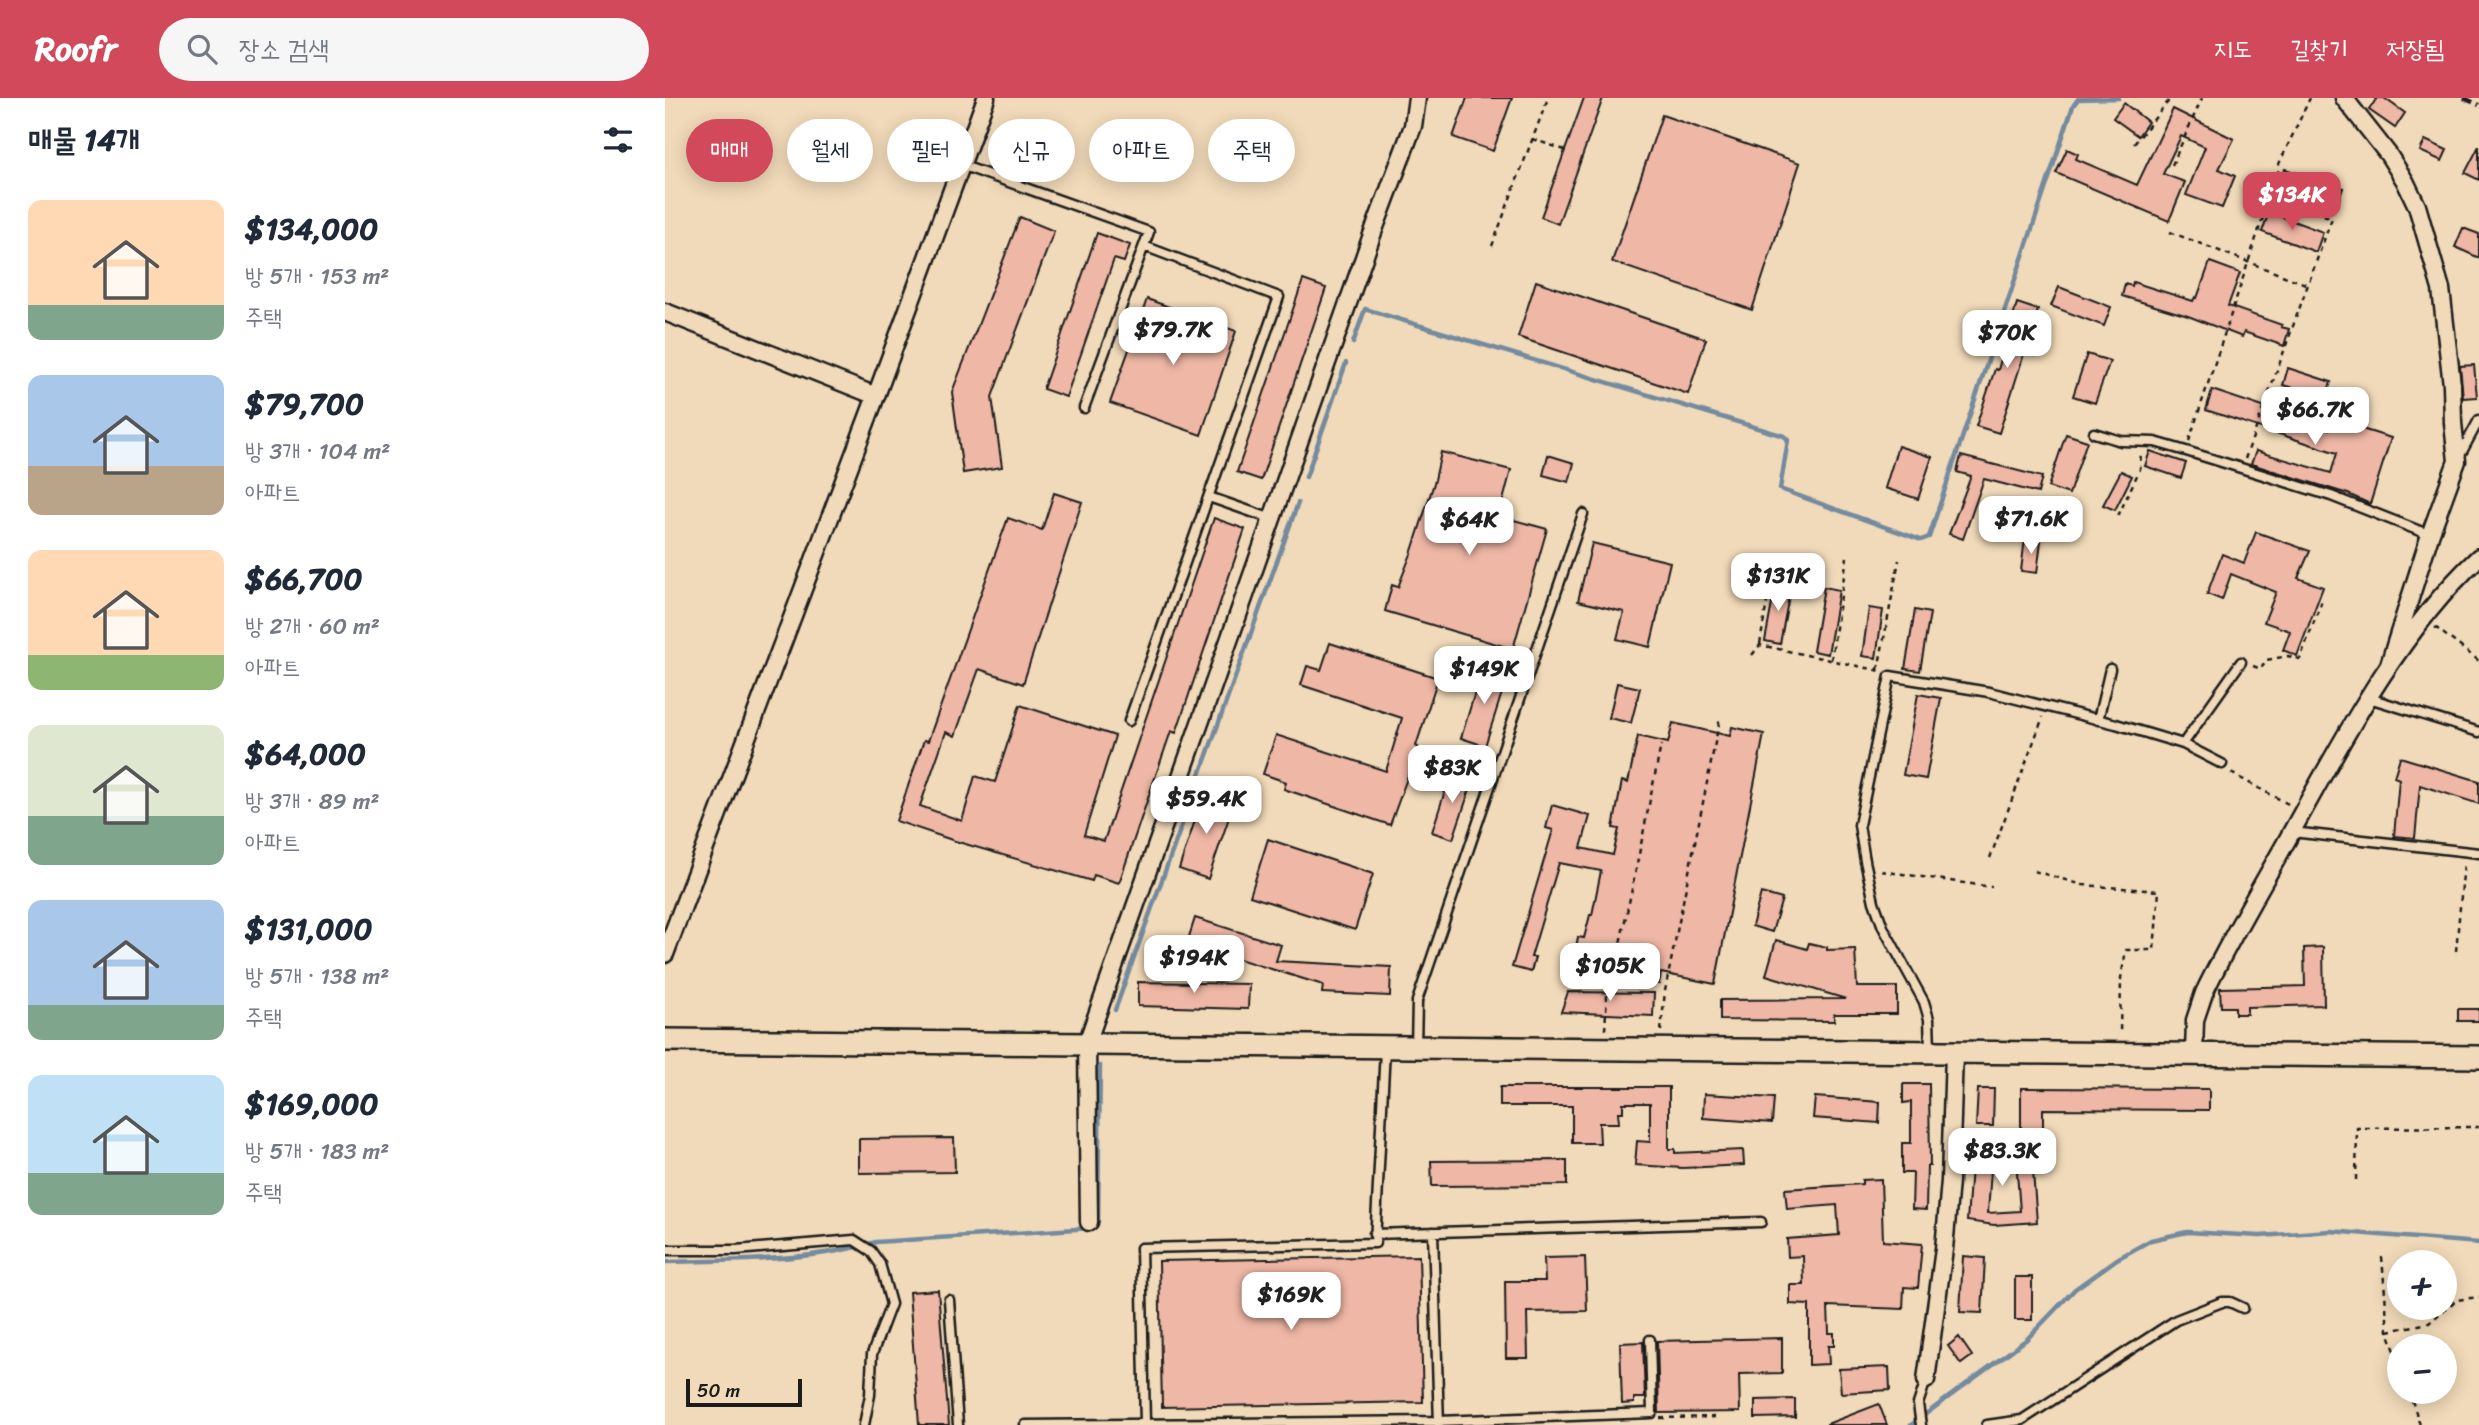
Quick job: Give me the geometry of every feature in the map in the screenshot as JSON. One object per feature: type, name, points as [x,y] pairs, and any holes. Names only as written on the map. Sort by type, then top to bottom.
[{"type":"street","points":[[974,130],[986,98]]},
{"type":"street","points":[[1089,1222],[1087,1043],[1413,126],[1416,98]]},
{"type":"street","points":[[2344,98],[2388,154],[2409,188],[2423,222],[2444,305],[2457,461],[2430,535],[2389,665]]},
{"type":"street","points":[[665,954],[955,182]]},
{"type":"street","points":[[665,312],[876,396]]},
{"type":"street","points":[[2194,1054],[2195,1020],[2204,993],[2302,812],[2389,665],[2424,618],[2478,559]]},
{"type":"street","points":[[665,1040],[2479,1057]]},
{"type":"street","points":[[1926,1380],[1948,1207],[1954,1052]]},
{"type":"lane","points":[[974,170],[1149,232],[1084,408]]},
{"type":"lane","points":[[1129,721],[1279,297],[1145,246]]},
{"type":"lane","points":[[2457,461],[2479,420]]},
{"type":"lane","points":[[2094,433],[2121,441],[2155,443],[2186,451],[2331,496],[2430,535]]},
{"type":"lane","points":[[1209,496],[1272,519]]},
{"type":"lane","points":[[1416,1047],[1417,1001],[1583,514]]},
{"type":"lane","points":[[2183,744],[2241,662]]},
{"type":"lane","points":[[2098,720],[2110,669]]},
{"type":"lane","points":[[1930,1052],[1929,1019],[1924,1002],[1884,927],[1874,902],[1859,825],[1890,676],[1989,692],[2098,720],[2183,744],[2222,764]]},
{"type":"lane","points":[[2369,698],[2479,732]]},
{"type":"lane","points":[[2292,832],[2479,853]]},
{"type":"lane","points":[[1145,1423],[1141,1248],[1375,1243],[1385,1048]]},
{"type":"lane","points":[[1374,1234],[1761,1222]]},
{"type":"lane","points":[[1433,1232],[1439,1423]]},
{"type":"lane","points":[[665,1250],[736,1250],[854,1240],[871,1251],[880,1264],[891,1304],[871,1354],[870,1395],[864,1425]]},
{"type":"lane","points":[[949,1300],[958,1425]]},
{"type":"lane","points":[[1987,1425],[2022,1420],[2176,1320],[2222,1302],[2230,1301],[2243,1308]]},
{"type":"lane","points":[[1025,1425],[1439,1423],[1653,1413],[1650,1340]]},
{"type":"lane","points":[[1921,1425],[1917,1410],[1919,1396],[1926,1380]]},
{"type":"path","points":[[1492,246],[1548,98]]},
{"type":"path","points":[[2134,145],[2171,98]]},
{"type":"path","points":[[2172,165],[2202,98]]},
{"type":"path","points":[[2186,451],[2279,164],[2310,98]]},
{"type":"path","points":[[1532,139],[1565,150]]},
{"type":"path","points":[[2241,468],[2332,218],[2294,205],[2271,193]]},
{"type":"path","points":[[2170,232],[2309,285]]},
{"type":"path","points":[[2118,516],[2140,469],[2141,442]]},
{"type":"path","points":[[1831,660],[1847,557]]},
{"type":"path","points":[[1878,670],[1899,560]]},
{"type":"path","points":[[1752,655],[1760,645],[1772,571]]},
{"type":"path","points":[[2241,662],[2261,669],[2266,660],[2288,656],[2299,659],[2323,598]]},
{"type":"path","points":[[2424,618],[2479,662]]},
{"type":"path","points":[[1760,645],[1878,670],[1890,676]]},
{"type":"path","points":[[1990,858],[2046,707]]},
{"type":"path","points":[[1659,1049],[1665,991],[1720,718]]},
{"type":"path","points":[[1605,1049],[1607,994],[1624,926],[1661,745]]},
{"type":"path","points":[[2222,764],[2225,769],[2302,812]]},
{"type":"path","points":[[2456,951],[2465,851]]},
{"type":"path","points":[[1867,869],[1992,887]]},
{"type":"path","points":[[2034,871],[2083,885],[2159,891],[2154,950],[2126,950],[2121,978],[2119,1054]]},
{"type":"path","points":[[2356,1180],[2357,1128],[2479,1127]]},
{"type":"path","points":[[2382,1258],[2389,1334]]},
{"type":"path","points":[[2388,1331],[2429,1323],[2456,1300],[2479,1297]]},
{"type":"path","points":[[2413,1404],[2420,1425]]},
{"type":"path","points":[[1653,1413],[1656,1419],[1720,1417]]},
{"type":"building","points":[[1467,98],[1512,98],[1493,151],[1453,137]]},
{"type":"building","points":[[1584,98],[1603,98],[1558,224],[1541,217]]},
{"type":"building","points":[[2377,98],[2384,98],[2405,113],[2395,128],[2369,110]]},
{"type":"building","points":[[2124,103],[2148,122],[2138,136],[2113,118]]},
{"type":"building","points":[[2173,109],[2234,139],[2219,169],[2235,176],[2222,208],[2186,195],[2205,147],[2181,136],[2163,174],[2185,182],[2169,221],[2056,173],[2067,149],[2078,154],[2076,159],[2137,185]]},
{"type":"building","points":[[1662,115],[1800,163],[1752,310],[1612,262]]},
{"type":"building","points":[[2425,140],[2447,150],[2442,161],[2420,151]]},
{"type":"building","points":[[2479,146],[2479,180],[2465,173]]},
{"type":"building","points":[[2285,169],[2343,188],[2337,206],[2293,190],[2292,194],[2278,189]]},
{"type":"building","points":[[2269,212],[2323,232],[2316,252],[2262,232]]},
{"type":"building","points":[[1020,217],[1054,231],[992,397],[1002,467],[963,473],[952,392]]},
{"type":"building","points":[[2463,228],[2479,234],[2479,258],[2455,247]]},
{"type":"building","points":[[1097,233],[1130,245],[1124,262],[1114,259],[1066,397],[1043,389]]},
{"type":"building","points":[[2210,262],[2240,273],[2228,306],[2289,329],[2284,346],[2244,332],[2242,337],[2188,316],[2122,296],[2125,284],[2132,286],[2133,282],[2193,301],[2197,298]]},
{"type":"building","points":[[1303,280],[1326,288],[1261,480],[1237,472]]},
{"type":"building","points":[[1536,281],[1706,339],[1688,394],[1518,337]]},
{"type":"building","points":[[2059,287],[2111,307],[2104,326],[2051,306]]},
{"type":"building","points":[[1147,299],[1236,331],[1201,435],[1110,403]]},
{"type":"building","points":[[2017,303],[2038,310],[1999,433],[1976,426],[1995,369],[1998,370]]},
{"type":"building","points":[[2087,354],[2110,361],[2095,403],[2073,396]]},
{"type":"building","points":[[2474,365],[2477,397],[2463,398],[2460,366]]},
{"type":"building","points":[[2288,368],[2331,382],[2326,398],[2283,385]]},
{"type":"building","points":[[2212,390],[2329,429],[2333,416],[2353,423],[2352,426],[2391,438],[2370,504],[2348,494],[2251,464],[2256,451],[2331,473],[2337,453],[2206,410]]},
{"type":"building","points":[[2066,434],[2087,441],[2069,494],[2048,487]]},
{"type":"building","points":[[1898,446],[1932,457],[1918,499],[1885,488]]},
{"type":"building","points":[[2150,451],[2186,463],[2181,478],[2145,466]]},
{"type":"building","points":[[1441,452],[1511,470],[1499,516],[1547,529],[1513,649],[1385,611],[1392,585],[1398,587],[1411,554],[1435,480]]},
{"type":"building","points":[[1548,455],[1574,463],[1569,482],[1543,475]]},
{"type":"building","points":[[1961,456],[2042,477],[2038,493],[1984,479],[1963,539],[1949,534],[1971,476],[1957,472]]},
{"type":"building","points":[[2121,471],[2132,476],[2115,510],[2103,505]]},
{"type":"building","points":[[1054,493],[1082,502],[1023,684],[979,669],[955,736],[946,732],[920,806],[962,821],[975,776],[995,782],[1020,705],[1115,736],[1084,835],[1104,841],[1214,518],[1245,529],[1176,733],[1171,731],[1119,883],[1094,875],[1092,881],[896,821],[924,740],[928,741],[1008,518],[1042,530]]},
{"type":"building","points":[[2256,532],[2310,551],[2298,578],[2323,587],[2297,656],[2283,650],[2290,631],[2264,622],[2276,592],[2231,574],[2222,600],[2207,594],[2222,554],[2244,563]]},
{"type":"building","points":[[2025,538],[2041,541],[2037,573],[2021,571]]},
{"type":"building","points":[[1592,543],[1670,562],[1650,647],[1617,639],[1624,612],[1578,601]]},
{"type":"building","points":[[1776,582],[1791,585],[1780,644],[1765,641]]},
{"type":"building","points":[[1824,587],[1839,590],[1828,654],[1813,651]]},
{"type":"building","points":[[1869,608],[1883,610],[1876,658],[1862,656]]},
{"type":"building","points":[[1915,610],[1930,613],[1920,671],[1905,669]]},
{"type":"building","points":[[1330,643],[1438,678],[1416,746],[1418,747],[1390,825],[1284,789],[1286,782],[1263,774],[1276,735],[1386,771],[1402,718],[1301,685],[1307,666],[1321,670]]},
{"type":"building","points":[[1483,666],[1508,674],[1485,746],[1461,738]]},
{"type":"building","points":[[1617,683],[1640,688],[1631,723],[1609,718]]},
{"type":"building","points":[[1918,694],[1941,698],[1926,779],[1903,775]]},
{"type":"building","points":[[1673,723],[1730,736],[1732,727],[1764,734],[1715,984],[1661,973],[1659,984],[1572,968],[1578,937],[1584,938],[1592,915],[1601,871],[1559,863],[1531,957],[1535,957],[1531,972],[1512,967],[1553,830],[1546,828],[1552,805],[1590,816],[1581,848],[1613,855],[1619,829],[1613,828],[1622,781],[1628,783],[1638,736],[1668,743]]},
{"type":"building","points":[[2400,757],[2479,781],[2479,804],[2420,785],[2415,838],[2394,836],[2399,779],[2394,777]]},
{"type":"building","points":[[1451,772],[1473,780],[1453,839],[1432,832]]},
{"type":"building","points":[[1204,793],[1234,803],[1208,879],[1179,869]]},
{"type":"building","points":[[1268,839],[1373,874],[1355,930],[1250,896]]},
{"type":"building","points":[[1761,893],[1782,899],[1772,932],[1752,926]]},
{"type":"building","points":[[1195,918],[1281,945],[1276,961],[1391,967],[1390,996],[1322,993],[1323,985],[1187,943]]},
{"type":"building","points":[[1776,940],[1807,949],[1809,943],[1827,947],[1827,950],[1855,949],[1857,987],[1897,987],[1897,1014],[1834,1014],[1834,1021],[1720,1020],[1720,1000],[1846,999],[1766,975]]},
{"type":"building","points":[[2323,947],[2324,1005],[2247,1007],[2247,1014],[2235,1014],[2235,1007],[2221,1007],[2220,988],[2305,986],[2304,948]]},
{"type":"building","points":[[1138,982],[1249,984],[1248,1009],[1138,1006]]},
{"type":"building","points":[[1568,992],[1654,993],[1653,1016],[1561,1012]]},
{"type":"building","points":[[2458,1009],[2479,1009],[2479,1021],[2458,1021]]},
{"type":"building","points":[[1903,1084],[1929,1084],[1930,1166],[1927,1166],[1926,1210],[1912,1209],[1913,1173],[1902,1173],[1902,1143],[1911,1143],[1911,1102],[1903,1103]]},
{"type":"building","points":[[1500,1087],[1669,1087],[1669,1149],[1675,1149],[1675,1153],[1743,1150],[1744,1165],[1683,1168],[1635,1165],[1637,1141],[1650,1142],[1650,1103],[1623,1103],[1623,1112],[1618,1112],[1619,1123],[1599,1123],[1600,1143],[1572,1143],[1572,1106],[1500,1106]]},
{"type":"building","points":[[2021,1088],[2209,1089],[2209,1110],[2043,1109],[2043,1134],[2021,1134]]},
{"type":"building","points":[[1978,1089],[1994,1089],[1993,1126],[1976,1126]]},
{"type":"building","points":[[1704,1094],[1774,1098],[1772,1123],[1703,1118]]},
{"type":"building","points":[[1815,1097],[1880,1102],[1879,1123],[1813,1118]]},
{"type":"building","points":[[954,1138],[955,1172],[859,1173],[859,1139]]},
{"type":"building","points":[[2031,1146],[2037,1222],[1994,1225],[1967,1221],[1972,1153],[1992,1155],[1988,1213],[2020,1211],[2016,1160],[2000,1162],[1998,1148]]},
{"type":"building","points":[[1567,1160],[1567,1185],[1432,1186],[1431,1161]]},
{"type":"building","points":[[1881,1179],[1883,1241],[1922,1244],[1918,1288],[1904,1287],[1903,1309],[1828,1306],[1829,1333],[1834,1333],[1834,1346],[1828,1346],[1829,1364],[1809,1365],[1809,1305],[1790,1304],[1790,1285],[1804,1285],[1803,1256],[1788,1257],[1787,1239],[1839,1235],[1837,1205],[1787,1209],[1785,1189],[1862,1184],[1862,1180]]},
{"type":"building","points":[[1419,1256],[1423,1402],[1162,1407],[1159,1261]]},
{"type":"building","points":[[1963,1256],[1985,1258],[1982,1313],[1960,1312]]},
{"type":"building","points":[[1585,1257],[1587,1311],[1527,1312],[1528,1358],[1506,1358],[1505,1281],[1545,1281],[1544,1258]]},
{"type":"building","points":[[2015,1277],[2032,1277],[2032,1320],[2015,1320]]},
{"type":"building","points":[[938,1290],[949,1425],[919,1425],[909,1292]]},
{"type":"building","points":[[1959,1337],[1972,1356],[1961,1364],[1948,1346]]},
{"type":"building","points":[[1782,1338],[1782,1373],[1739,1374],[1740,1412],[1659,1413],[1657,1341]]},
{"type":"building","points":[[1643,1342],[1645,1398],[1634,1398],[1634,1403],[1622,1404],[1620,1343]]},
{"type":"building","points":[[1889,1367],[1890,1390],[1841,1393],[1839,1369]]},
{"type":"building","points":[[1795,1399],[1795,1417],[1755,1418],[1755,1400]]},
{"type":"building","points":[[1879,1404],[1887,1425],[1827,1425],[1827,1424]]},
{"type":"waterway","points":[[1353,343],[1365,309],[1784,436],[1788,440],[1780,489],[1921,540],[1929,537],[2073,106],[2078,99],[2119,98]]},
{"type":"waterway","points":[[1306,477],[1346,363]]},
{"type":"waterway","points":[[1115,1010],[1298,503]]},
{"type":"waterway","points":[[665,1262],[798,1257],[876,1242],[1091,1228],[1097,1225],[1098,1219],[1100,1066]]},
{"type":"waterway","points":[[1911,1425],[2027,1339],[2075,1289],[2117,1259],[2151,1240],[2187,1232],[2260,1236],[2330,1231],[2479,1243]]},
{"type":"railway","points":[[2464,98],[2479,105]]}]
